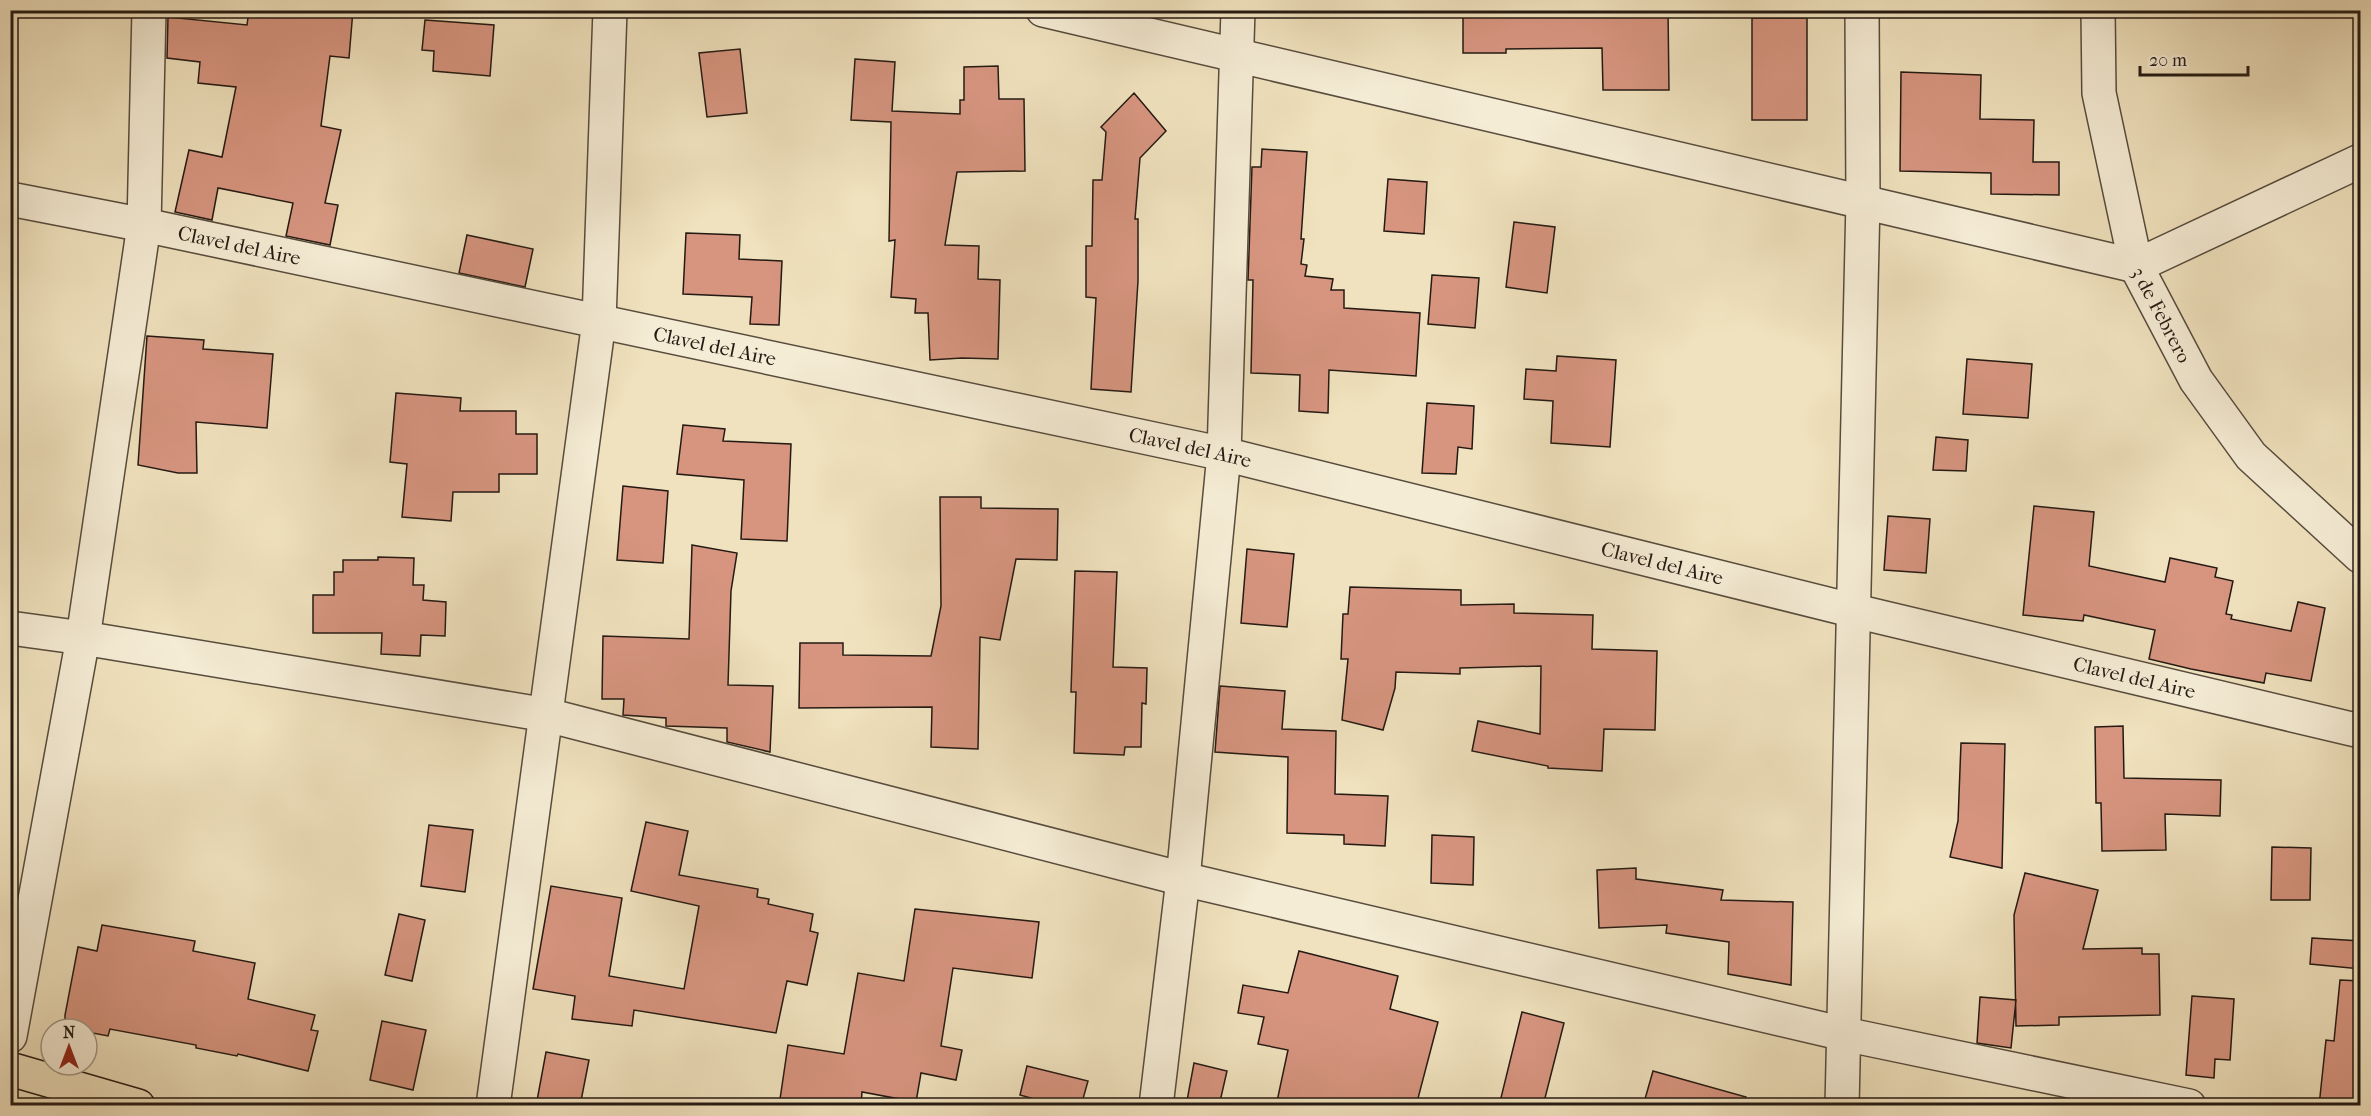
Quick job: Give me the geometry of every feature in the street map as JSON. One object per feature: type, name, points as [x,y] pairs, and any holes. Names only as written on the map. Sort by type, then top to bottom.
[{"type":"main road","points":[[10,1069],[138,1106]]},
{"type":"street","points":[[10,1036],[83,638],[144,225],[149,10]]},
{"type":"street","points":[[493,1106],[599,321],[610,10]]},
{"type":"street","points":[[1043,10],[2136,266],[2361,160]]},
{"type":"street","points":[[1156,1106],[1183,879],[1224,454],[1238,10]]},
{"type":"street","points":[[1842,1106],[1863,201],[1862,10]]},
{"type":"street","name":"3 de Febrero","points":[[2098,10],[2098,93],[2136,266],[2196,380],[2251,456],[2361,556]]},
{"type":"street","name":"Clavel del Aire","points":[[10,200],[144,225],[1224,454],[1855,610],[2361,731]]},
{"type":"street","points":[[10,628],[83,638],[547,715],[1183,879],[1844,1034],[2189,1106]]},
{"type":"building","points":[[249,10],[353,10],[349,58],[330,56],[321,126],[341,130],[325,203],[338,205],[330,245],[286,236],[293,203],[218,188],[212,220],[175,212],[189,150],[222,157],[236,87],[198,83],[200,62],[167,58],[168,17],[247,25]]},
{"type":"building","points":[[1463,10],[1668,10],[1669,90],[1603,90],[1602,48],[1506,49],[1506,53],[1463,53]]},
{"type":"building","points":[[1752,18],[1807,18],[1807,120],[1752,120]]},
{"type":"building","points":[[425,20],[494,25],[490,76],[433,71],[434,51],[422,50]]},
{"type":"building","points":[[740,49],[747,113],[707,117],[699,53]]},
{"type":"building","points":[[855,59],[895,62],[892,111],[960,114],[960,100],[964,100],[964,67],[998,66],[999,99],[1024,99],[1025,171],[957,172],[945,245],[979,246],[978,279],[1000,280],[998,359],[930,360],[928,313],[915,313],[916,299],[891,297],[895,240],[889,241],[891,122],[851,120]]},
{"type":"building","points":[[1901,72],[1981,75],[1980,119],[2034,120],[2033,162],[2059,162],[2059,195],[1991,194],[1991,173],[1900,171]]},
{"type":"building","points":[[1134,93],[1166,131],[1140,158],[1135,219],[1138,219],[1138,281],[1131,392],[1091,389],[1096,298],[1086,297],[1086,246],[1092,246],[1093,180],[1102,180],[1106,132],[1101,127]]},
{"type":"building","points":[[1262,149],[1307,152],[1301,239],[1304,239],[1301,264],[1307,265],[1305,276],[1333,279],[1331,290],[1344,290],[1344,308],[1420,313],[1416,376],[1329,370],[1328,413],[1299,411],[1300,375],[1251,373],[1253,280],[1248,280],[1252,167],[1261,167]]},
{"type":"building","points":[[1388,179],[1427,182],[1424,234],[1384,231]]},
{"type":"building","points":[[1514,222],[1555,227],[1547,293],[1506,287]]},
{"type":"building","points":[[686,233],[740,235],[739,259],[782,261],[779,325],[750,324],[752,297],[683,294]]},
{"type":"building","points":[[467,235],[533,249],[525,287],[459,273]]},
{"type":"building","points":[[1432,275],[1479,278],[1475,328],[1428,324]]},
{"type":"building","points":[[147,336],[204,340],[203,349],[273,354],[267,428],[196,422],[197,473],[178,473],[138,465]]},
{"type":"building","points":[[1557,356],[1616,360],[1610,447],[1551,443],[1553,401],[1524,399],[1526,369],[1556,371]]},
{"type":"building","points":[[1967,359],[2032,364],[2028,418],[1963,414]]},
{"type":"building","points":[[396,393],[461,398],[460,411],[516,411],[516,434],[537,434],[537,474],[499,474],[499,492],[453,492],[451,521],[402,517],[407,464],[390,462]]},
{"type":"building","points":[[1427,403],[1474,406],[1472,449],[1458,447],[1456,474],[1422,473]]},
{"type":"building","points":[[683,425],[725,429],[723,441],[791,444],[787,541],[741,539],[744,480],[677,474]]},
{"type":"building","points":[[1936,437],[1968,440],[1966,471],[1933,470]]},
{"type":"building","points":[[623,486],[668,491],[663,563],[617,560]]},
{"type":"building","points":[[940,497],[981,497],[981,508],[1058,509],[1057,560],[1016,559],[1000,640],[980,637],[978,749],[931,747],[932,707],[799,708],[800,643],[843,643],[843,655],[931,656],[941,606]]},
{"type":"building","points":[[2034,506],[2094,512],[2089,566],[2165,582],[2170,558],[2217,568],[2215,577],[2233,581],[2226,614],[2232,615],[2231,619],[2291,631],[2298,602],[2325,608],[2311,681],[2266,673],[2264,683],[2191,669],[2149,659],[2155,630],[2084,615],[2083,621],[2023,615]]},
{"type":"building","points":[[1888,516],[1930,519],[1926,573],[1884,570]]},
{"type":"building","points":[[692,545],[737,553],[731,591],[728,685],[773,686],[770,752],[727,742],[727,728],[666,726],[666,718],[623,715],[624,699],[602,699],[603,636],[689,639]]},
{"type":"building","points":[[1247,549],[1294,554],[1287,627],[1241,623]]},
{"type":"building","points":[[378,557],[414,558],[413,585],[424,585],[423,600],[446,602],[445,636],[421,635],[420,656],[381,654],[382,633],[313,633],[313,595],[334,595],[334,572],[343,572],[343,560],[378,560]]},
{"type":"building","points":[[1075,571],[1117,572],[1113,667],[1147,668],[1146,704],[1142,703],[1141,747],[1125,747],[1124,755],[1074,753],[1076,692],[1071,692]]},
{"type":"building","points":[[1350,587],[1461,590],[1461,605],[1514,604],[1514,613],[1593,615],[1592,649],[1657,651],[1655,730],[1604,729],[1602,771],[1548,768],[1548,766],[1472,751],[1478,721],[1540,734],[1541,666],[1460,668],[1460,674],[1396,672],[1395,688],[1383,730],[1342,720],[1348,659],[1341,659],[1343,614],[1348,614]]},
{"type":"building","points":[[1220,686],[1285,691],[1282,729],[1336,731],[1335,794],[1388,796],[1385,846],[1344,844],[1344,835],[1287,833],[1288,757],[1215,752]]},
{"type":"building","points":[[2123,726],[2124,778],[2221,780],[2220,816],[2165,814],[2166,850],[2102,851],[2101,803],[2096,803],[2095,727]]},
{"type":"building","points":[[1961,743],[2005,744],[2002,868],[1950,857],[1958,821]]},
{"type":"building","points":[[646,822],[688,831],[679,875],[758,889],[757,897],[769,899],[768,904],[813,914],[810,931],[818,933],[807,985],[787,981],[776,1033],[634,1010],[632,1026],[572,1019],[575,996],[533,989],[551,886],[622,898],[609,976],[684,989],[699,906],[631,891]]},
{"type":"building","points":[[429,825],[473,830],[465,892],[421,886]]},
{"type":"building","points":[[1432,835],[1474,837],[1473,885],[1431,883]]},
{"type":"building","points":[[2272,847],[2311,848],[2310,900],[2271,900]]},
{"type":"building","points":[[1636,868],[1636,879],[1723,890],[1721,900],[1793,902],[1791,985],[1728,974],[1729,942],[1666,933],[1667,925],[1599,928],[1597,870]]},
{"type":"building","points":[[2025,873],[2098,890],[2083,949],[2142,948],[2142,954],[2159,954],[2160,1015],[2059,1017],[2059,1025],[2016,1026],[2014,915]]},
{"type":"building","points":[[915,909],[1039,922],[1032,978],[953,968],[941,1046],[962,1050],[956,1080],[921,1073],[916,1102],[862,1092],[861,1106],[779,1106],[788,1045],[844,1054],[858,973],[904,981]]},
{"type":"building","points":[[399,914],[425,920],[412,981],[385,975]]},
{"type":"building","points":[[102,925],[195,941],[193,951],[255,963],[248,999],[315,1015],[311,1030],[318,1031],[308,1071],[238,1054],[237,1056],[196,1048],[196,1045],[110,1029],[108,1036],[99,1034],[99,1017],[65,1017],[78,947],[97,951]]},
{"type":"building","points":[[2312,938],[2361,941],[2361,969],[2310,964]]},
{"type":"building","points":[[1299,951],[1398,976],[1390,1009],[1438,1022],[1416,1106],[1276,1106],[1288,1050],[1258,1044],[1264,1017],[1238,1013],[1243,985],[1288,993]]},
{"type":"building","points":[[2340,980],[2361,981],[2361,1106],[2319,1106],[2326,1040],[2334,1041]]},
{"type":"building","points":[[2192,996],[2234,999],[2230,1060],[2215,1059],[2214,1078],[2186,1075]]},
{"type":"building","points":[[1980,997],[2016,1000],[2011,1048],[1977,1043]]},
{"type":"building","points":[[1522,1012],[1564,1023],[1543,1106],[1499,1106]]},
{"type":"building","points":[[382,1021],[426,1030],[413,1090],[370,1080]]},
{"type":"building","points":[[546,1052],[589,1060],[580,1106],[536,1106]]},
{"type":"building","points":[[1194,1063],[1227,1071],[1219,1106],[1186,1106]]},
{"type":"building","points":[[1027,1066],[1088,1081],[1081,1106],[1059,1106],[1020,1095]]},
{"type":"building","points":[[1653,1071],[1746,1097],[1744,1106],[1643,1106]]}]
